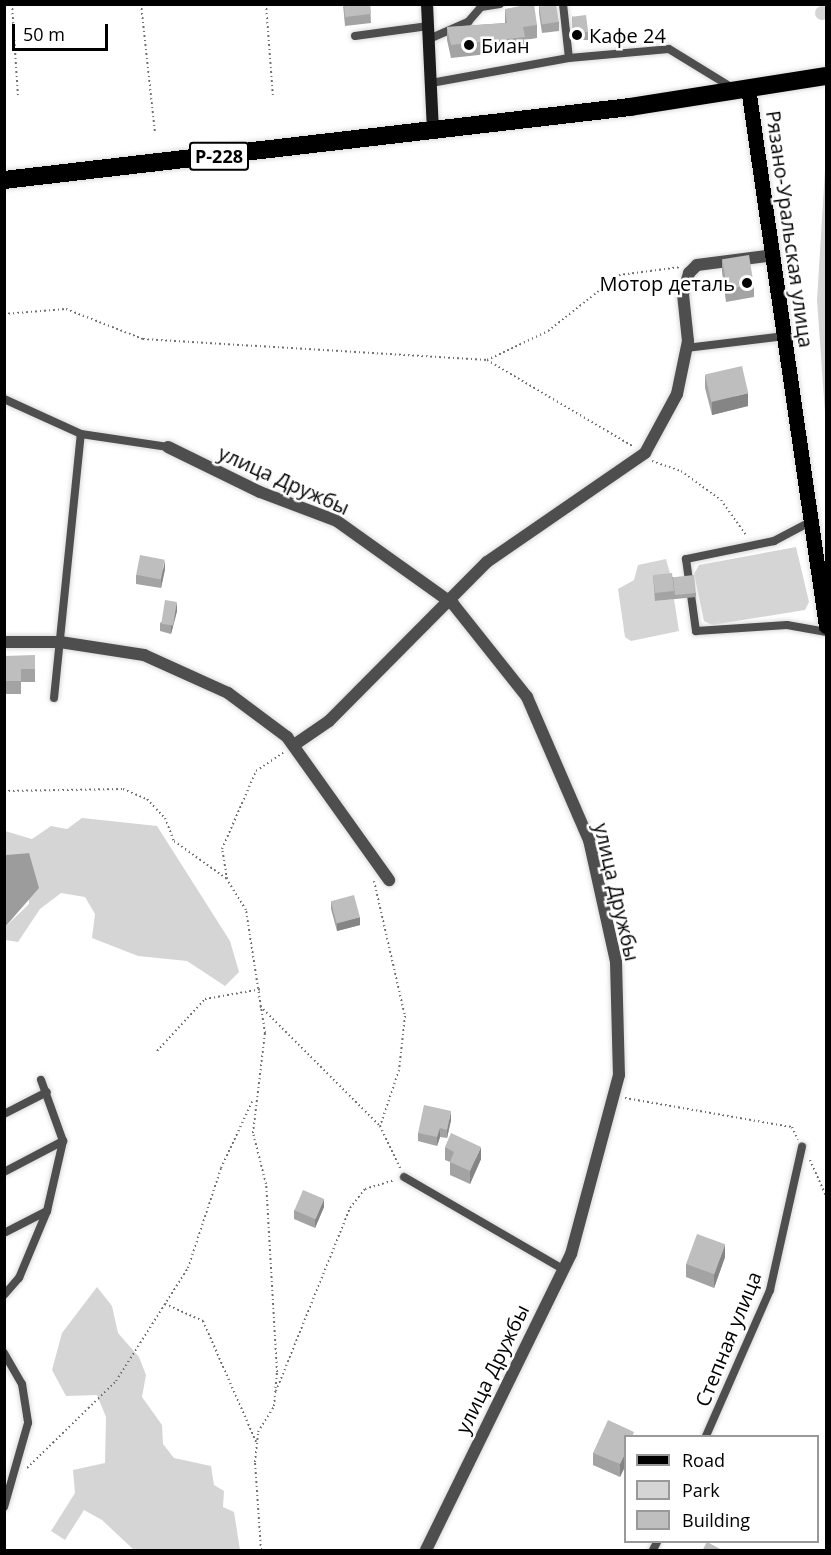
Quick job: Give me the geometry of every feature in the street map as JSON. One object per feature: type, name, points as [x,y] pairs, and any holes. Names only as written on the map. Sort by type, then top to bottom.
[{"type":"highway","name":"Р-228","points":[[4,180],[433,131],[742,89],[826,75]]},
{"type":"main road","name":"Рязано-Уральская улица","points":[[742,89],[774,255],[826,626]]},
{"type":"street","points":[[427,4],[433,131]]},
{"type":"street","points":[[294,745],[329,722],[445,600],[487,561],[640,456],[677,394],[686,348],[684,294],[688,273],[697,265],[774,255]]},
{"type":"street","name":"улица Дружбы","points":[[168,447],[337,521],[445,600],[527,697],[589,840],[616,962],[619,1075],[563,1269],[426,1551]]},
{"type":"street","points":[[4,642],[60,642],[144,655],[228,693],[294,745],[389,880]]},
{"type":"lane","points":[[429,39],[468,22],[481,7],[500,4]]},
{"type":"lane","points":[[564,4],[569,58]]},
{"type":"lane","points":[[355,36],[428,26]]},
{"type":"lane","points":[[430,83],[569,58],[669,50],[742,89]]},
{"type":"lane","points":[[686,348],[785,336]]},
{"type":"lane","points":[[4,399],[81,434],[168,447]]},
{"type":"lane","points":[[54,698],[81,434]]},
{"type":"lane","points":[[810,522],[753,545],[686,559],[696,631],[787,625],[826,632]]},
{"type":"lane","points":[[4,1295],[19,1278],[47,1211],[63,1141],[41,1080]]},
{"type":"lane","points":[[4,1114],[47,1092]]},
{"type":"lane","points":[[4,1172],[63,1141]]},
{"type":"lane","name":"Степная улица","points":[[707,1435],[770,1290],[802,1147]]},
{"type":"lane","points":[[404,1177],[563,1269]]},
{"type":"lane","points":[[4,1233],[47,1211]]},
{"type":"lane","points":[[4,1353],[22,1384],[28,1423],[14,1480],[4,1507]]},
{"type":"path","points":[[12,4],[18,97]]},
{"type":"path","points":[[141,4],[155,133]]},
{"type":"path","points":[[266,4],[273,97]]},
{"type":"path","points":[[487,360],[548,331],[619,275],[697,265]]},
{"type":"path","points":[[4,314],[66,309],[143,339],[487,360],[630,441],[640,456],[681,471],[721,500],[753,545]]},
{"type":"path","points":[[226,879],[222,849],[256,771],[294,745]]},
{"type":"path","points":[[4,791],[123,789],[147,799],[165,818],[174,841],[226,879],[246,910],[261,989],[260,1006],[265,1042],[254,1099],[253,1133],[266,1184],[276,1301],[275,1394]]},
{"type":"path","points":[[369,851],[405,1016],[399,1070],[380,1126]]},
{"type":"path","points":[[157,1051],[205,999],[261,989]]},
{"type":"path","points":[[256,1446],[350,1208],[365,1189],[404,1177],[380,1126],[260,1006]]},
{"type":"path","points":[[613,1096],[792,1127],[826,1196]]},
{"type":"path","points":[[14,1480],[116,1381],[188,1268],[221,1168],[254,1099]]},
{"type":"path","points":[[165,1304],[203,1321],[249,1417],[256,1446],[261,1551]]},
{"type":"green space","points":[[819,6],[825,6],[829,13],[825,20],[819,20],[815,16],[815,10]]},
{"type":"green space","points":[[826,153],[826,427],[817,300]]},
{"type":"green space","points":[[796,547],[809,602],[805,610],[712,625],[704,621],[694,574],[699,565]]},
{"type":"green space","points":[[666,559],[672,581],[655,601],[674,599],[679,631],[631,641],[625,637],[618,589],[634,580],[638,565]]},
{"type":"green space","points":[[82,818],[157,826],[230,941],[239,972],[225,986],[187,961],[138,956],[92,938],[95,914],[85,897],[61,893],[40,909],[18,942],[5,940],[5,927],[29,904],[29,853],[5,855],[5,831],[32,839],[51,826],[67,829]]},
{"type":"green space","points":[[97,1287],[112,1306],[118,1333],[139,1357],[146,1375],[142,1397],[162,1425],[163,1444],[174,1458],[211,1466],[214,1485],[224,1491],[223,1507],[234,1512],[240,1550],[134,1550],[102,1520],[84,1510],[65,1540],[51,1531],[75,1493],[73,1470],[105,1463],[106,1417],[97,1395],[66,1396],[52,1370],[62,1333]]},
{"type":"shaded area","points":[[29,853],[39,888],[5,927],[5,855]]},
{"type":"building","points":[[344,4],[370,4],[371,14],[345,17]]},
{"type":"building","points":[[534,4],[537,25],[523,27],[525,37],[451,45],[447,27],[507,23],[505,9]]},
{"type":"building","points":[[556,4],[559,22],[542,24],[539,7]]},
{"type":"building","points":[[586,15],[588,32],[574,34],[572,17]]},
{"type":"building","points":[[749,255],[754,285],[727,289],[722,259]]},
{"type":"building","points":[[742,366],[748,393],[711,402],[705,375]]},
{"type":"building","points":[[140,555],[165,560],[161,579],[136,575]]},
{"type":"building","points":[[672,573],[674,591],[655,593],[653,575]]},
{"type":"building","points":[[694,575],[696,593],[675,595],[673,577]]},
{"type":"building","points":[[165,600],[177,602],[173,626],[161,624]]},
{"type":"building","points":[[35,655],[35,669],[21,669],[21,681],[4,681],[4,656]]},
{"type":"building","points":[[354,895],[360,917],[337,923],[331,901]]},
{"type":"building","points":[[424,1105],[451,1111],[447,1130],[440,1128],[437,1137],[418,1133]]},
{"type":"building","points":[[451,1133],[481,1147],[470,1171],[450,1162],[454,1152],[445,1147]]},
{"type":"building","points":[[303,1190],[324,1199],[316,1219],[294,1210]]},
{"type":"building","points":[[697,1234],[725,1244],[714,1274],[686,1264]]},
{"type":"building","points":[[608,1420],[634,1432],[633,1435],[624,1435],[624,1456],[620,1464],[593,1453]]},
{"type":"building","points":[[706,1543],[709,1543],[724,1551],[702,1551]]},
{"type":"place","name":"Кафе 24","points":[[577,35]]},
{"type":"place","name":"Биан","points":[[469,45]]},
{"type":"place","name":"Мотор деталь","points":[[747,283]]}]
